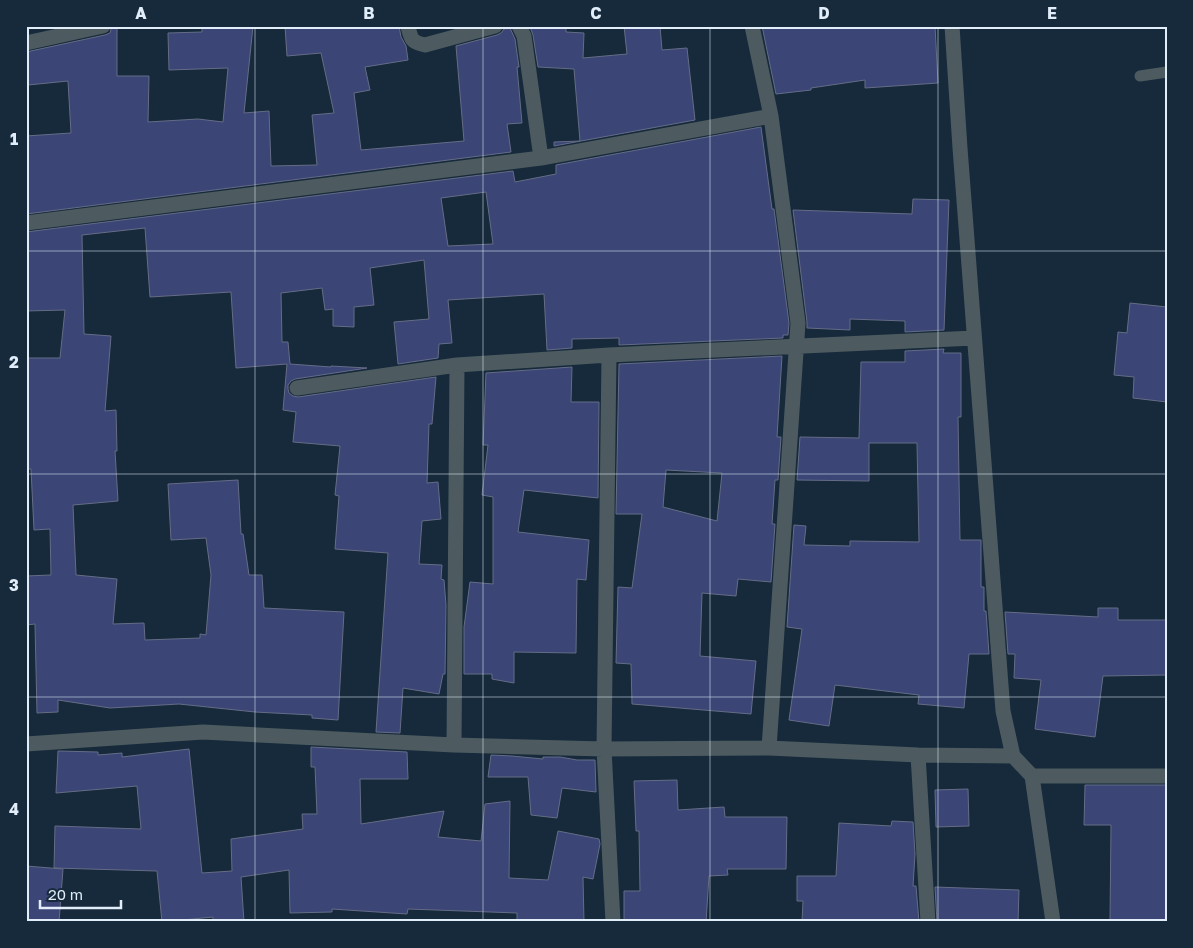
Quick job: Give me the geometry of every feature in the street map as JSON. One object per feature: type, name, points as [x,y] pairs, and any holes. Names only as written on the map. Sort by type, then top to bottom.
[{"type":"street","points":[[26,43],[103,26]]},
{"type":"street","points":[[408,26],[414,42],[425,45],[495,26]]},
{"type":"street","points":[[518,26],[524,36],[541,158]]},
{"type":"street","points":[[752,26],[771,116],[798,324],[769,748]]},
{"type":"street","points":[[952,26],[1003,711],[1014,756],[1032,776],[1053,922]]},
{"type":"street","points":[[26,223],[541,158],[771,116]]},
{"type":"street","points":[[297,388],[456,365],[608,355],[974,338]]},
{"type":"street","points":[[608,355],[604,749],[613,922]]},
{"type":"street","points":[[454,745],[456,365]]},
{"type":"street","points":[[26,744],[203,732],[454,745],[604,749],[769,748],[918,755],[1014,756]]},
{"type":"street","points":[[918,755],[928,922]]},
{"type":"street","points":[[1032,776],[1167,776]]},
{"type":"lane","points":[[1140,76],[1167,72]]},
{"type":"building","points":[[112,26],[117,26],[117,76],[149,76],[148,122],[198,119],[223,122],[228,68],[169,70],[168,33],[202,32],[202,26],[253,26],[244,113],[269,111],[271,166],[317,165],[312,115],[334,113],[321,53],[287,56],[285,26],[399,26],[401,37],[406,46],[408,60],[365,67],[370,90],[354,93],[361,150],[464,141],[456,46],[497,35],[504,29],[510,28],[515,39],[519,67],[517,67],[522,123],[507,124],[511,152],[26,214],[26,136],[71,133],[68,81],[28,85],[26,52],[105,35],[110,33]]},
{"type":"building","points":[[566,26],[566,32],[584,33],[583,58],[627,54],[624,26],[660,26],[662,50],[687,48],[695,120],[554,146],[554,142],[580,141],[574,69],[538,67],[530,27]]},
{"type":"building","points":[[762,26],[935,26],[938,83],[865,88],[865,80],[776,94]]},
{"type":"building","points":[[761,127],[789,323],[788,335],[783,335],[783,338],[619,345],[619,338],[572,339],[572,348],[547,350],[544,294],[448,300],[452,343],[439,344],[438,358],[398,364],[394,322],[429,319],[424,260],[370,268],[374,305],[354,307],[354,327],[333,326],[333,309],[325,310],[322,288],[281,293],[282,342],[288,342],[290,364],[367,368],[295,379],[288,385],[289,393],[293,396],[298,397],[436,377],[432,424],[429,424],[427,483],[438,482],[441,519],[422,521],[419,564],[442,565],[441,579],[444,580],[446,605],[445,674],[443,674],[439,694],[403,688],[400,733],[376,732],[388,553],[335,549],[339,496],[335,495],[340,446],[293,442],[296,412],[283,410],[287,364],[236,368],[231,292],[150,297],[145,228],[82,235],[84,334],[111,336],[105,411],[116,410],[117,451],[115,451],[118,501],[73,505],[76,575],[117,579],[113,624],[144,623],[145,640],[200,638],[200,634],[206,635],[211,575],[206,538],[171,540],[168,484],[238,480],[241,534],[243,534],[249,575],[262,575],[264,608],[344,612],[338,720],[312,718],[312,715],[255,712],[179,704],[110,708],[58,700],[58,712],[37,713],[35,624],[26,625],[26,576],[51,575],[50,529],[34,530],[31,469],[26,469],[26,358],[60,358],[65,310],[26,311],[26,232],[513,171],[515,182],[556,174],[556,165]],"holes":[[[486,192],[493,244],[448,246],[441,198]]]},
{"type":"building","points":[[913,199],[949,200],[944,330],[905,332],[905,321],[850,319],[850,330],[807,328],[793,210],[912,214]]},
{"type":"building","points":[[1130,303],[1167,307],[1167,402],[1133,398],[1134,377],[1114,375],[1118,332],[1127,333]]},
{"type":"building","points":[[944,349],[943,353],[961,353],[961,417],[958,417],[960,540],[981,540],[981,587],[984,587],[984,611],[986,611],[989,654],[969,654],[964,708],[918,704],[919,695],[835,685],[829,726],[789,720],[802,629],[787,627],[794,525],[806,526],[804,545],[850,546],[850,541],[919,542],[917,443],[869,443],[869,481],[797,480],[800,437],[859,438],[861,362],[905,362],[905,351]]},
{"type":"building","points":[[782,356],[777,437],[781,437],[778,480],[775,480],[772,524],[775,524],[771,582],[738,579],[736,596],[702,593],[700,656],[756,661],[751,714],[632,704],[631,664],[616,663],[618,587],[632,588],[642,514],[616,514],[619,364]],"holes":[[[666,470],[722,473],[717,521],[663,507]]]},
{"type":"building","points":[[572,367],[571,402],[599,402],[598,498],[524,490],[518,532],[589,540],[586,580],[577,579],[576,653],[514,652],[514,683],[492,679],[492,674],[464,674],[464,627],[470,582],[493,584],[493,497],[482,495],[488,445],[483,445],[486,373]]},
{"type":"building","points":[[1098,608],[1118,608],[1118,620],[1167,620],[1167,675],[1103,676],[1095,737],[1035,729],[1041,680],[1014,678],[1015,654],[1008,654],[1005,612],[1098,617]]},
{"type":"building","points":[[311,747],[407,752],[408,779],[360,779],[361,824],[444,811],[438,837],[481,841],[485,804],[510,801],[509,878],[548,880],[558,831],[599,839],[600,844],[593,879],[583,877],[584,922],[517,922],[517,913],[408,909],[407,914],[332,909],[332,912],[290,913],[289,870],[241,877],[244,922],[213,922],[213,917],[162,922],[157,871],[54,868],[55,826],[141,829],[137,786],[56,793],[58,751],[98,752],[98,755],[122,753],[122,757],[189,749],[202,873],[232,871],[231,839],[303,829],[302,814],[317,814],[315,767],[311,767]]},
{"type":"building","points":[[491,755],[595,760],[596,792],[562,788],[557,818],[531,815],[528,777],[488,777]]},
{"type":"building","points":[[677,780],[678,810],[724,807],[725,817],[787,817],[786,869],[727,869],[728,875],[709,876],[706,922],[624,922],[624,891],[640,891],[639,831],[636,831],[634,781]]},
{"type":"building","points":[[1085,785],[1167,785],[1167,922],[1110,922],[1111,825],[1084,825]]},
{"type":"building","points":[[968,789],[969,826],[936,827],[935,790]]},
{"type":"building","points":[[892,821],[913,822],[915,854],[913,886],[916,886],[919,922],[802,922],[803,901],[797,901],[797,876],[836,876],[839,823],[891,826]]},
{"type":"building","points":[[26,866],[63,869],[59,922],[26,922]]},
{"type":"building","points":[[935,887],[1019,890],[1018,922],[937,922]]}]
